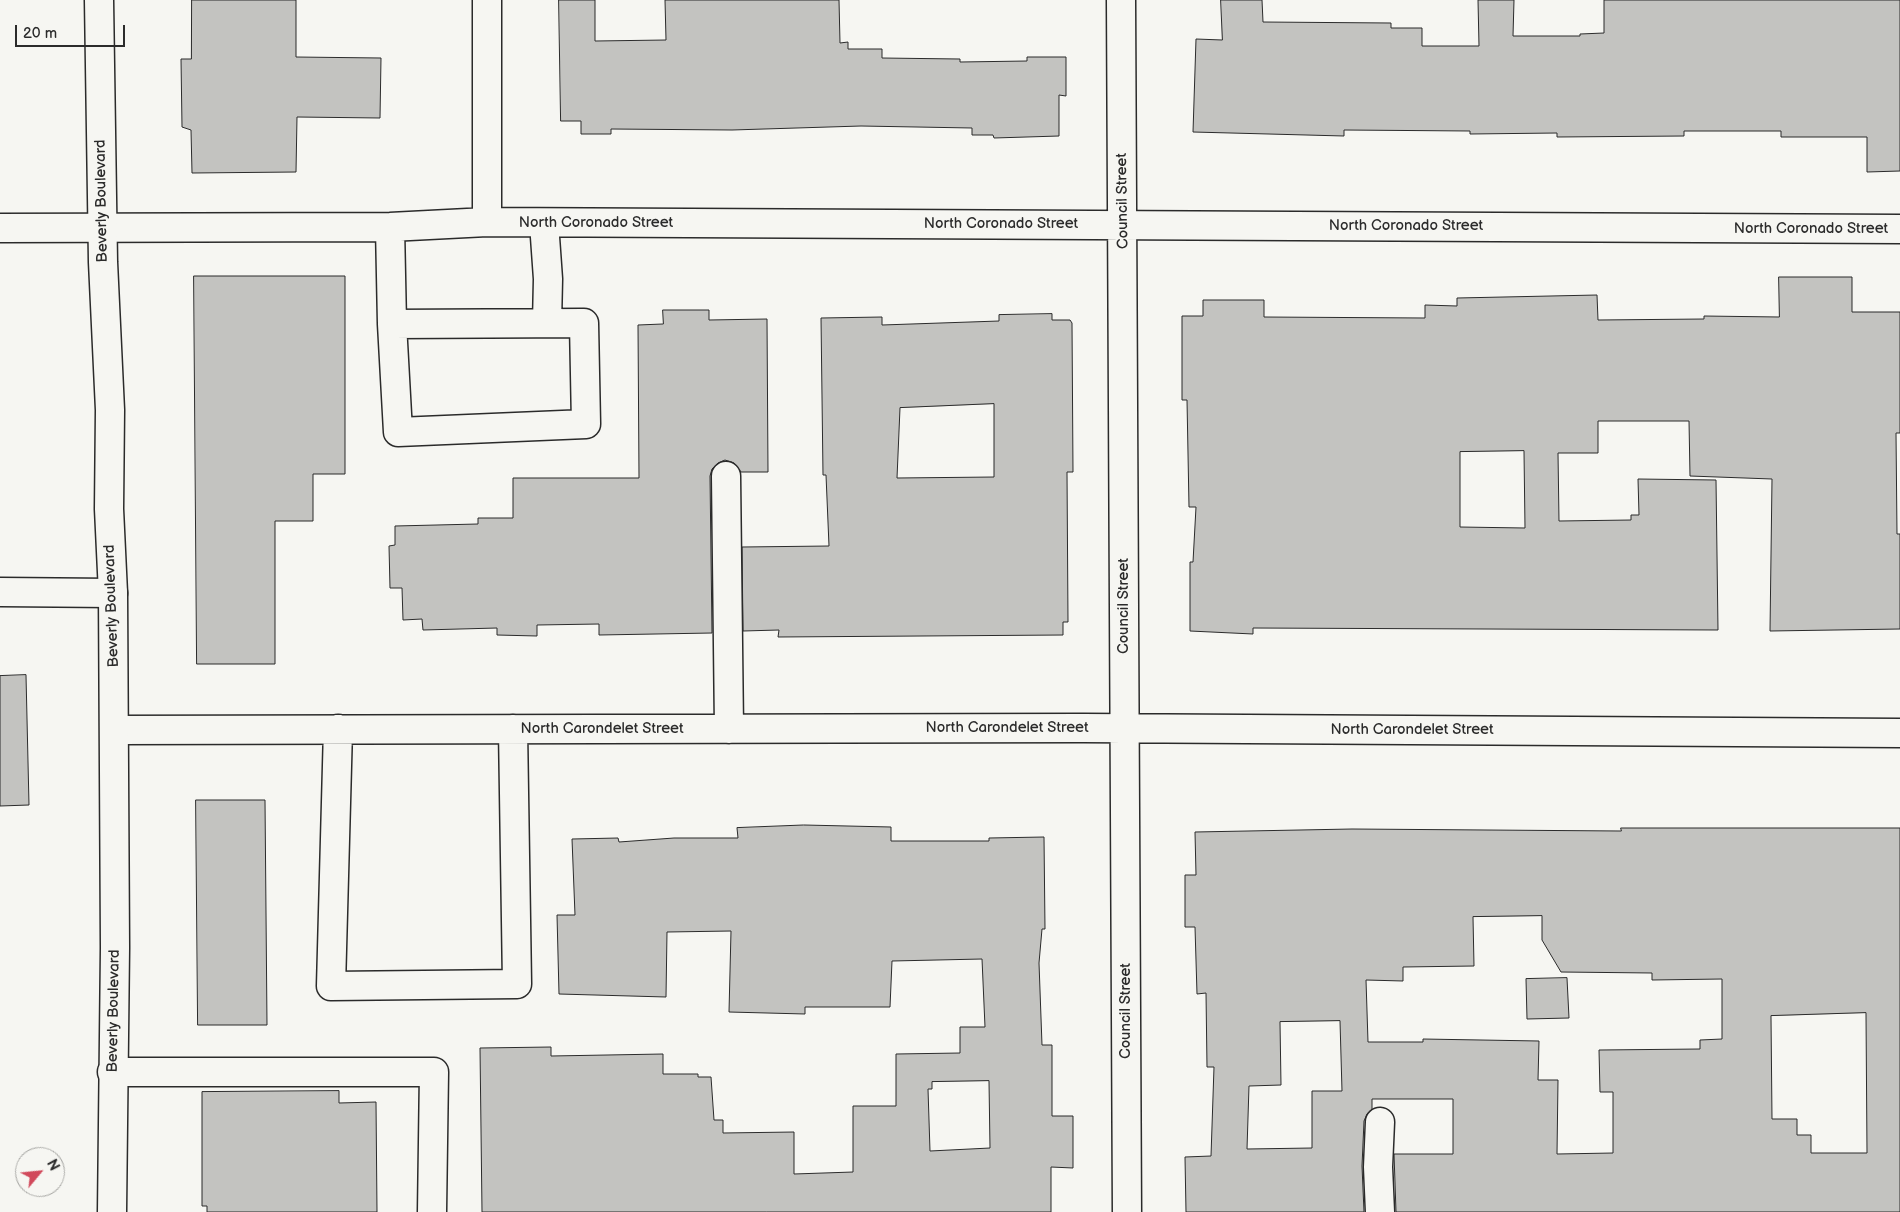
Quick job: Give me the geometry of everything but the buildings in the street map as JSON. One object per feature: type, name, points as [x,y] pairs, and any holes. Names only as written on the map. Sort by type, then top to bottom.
[{"type":"street","name":"Beverly Boulevard","points":[[98,0],[102,228],[110,410],[109,509],[113,593],[115,730],[112,1212]]},
{"type":"street","points":[[487,0],[487,222]]},
{"type":"street","name":"Council Street","points":[[1121,0],[1124,224],[1127,1212]]},
{"type":"street","name":"North Coronado Street","points":[[0,228],[390,227],[487,222],[1900,229]]},
{"type":"street","points":[[544,223],[548,279],[547,323]]},
{"type":"street","points":[[390,227],[392,324],[398,432],[586,424],[584,323],[392,324]]},
{"type":"street","points":[[726,476],[729,729]]},
{"type":"street","points":[[0,592],[113,593]]},
{"type":"street","name":"North Carondelet Street","points":[[115,730],[1126,728],[1900,733]]},
{"type":"street","points":[[338,729],[332,986],[517,984],[513,729]]},
{"type":"street","points":[[112,1072],[434,1072],[432,1212]]},
{"type":"street","points":[[1380,1122],[1378,1167],[1380,1212]]}]
